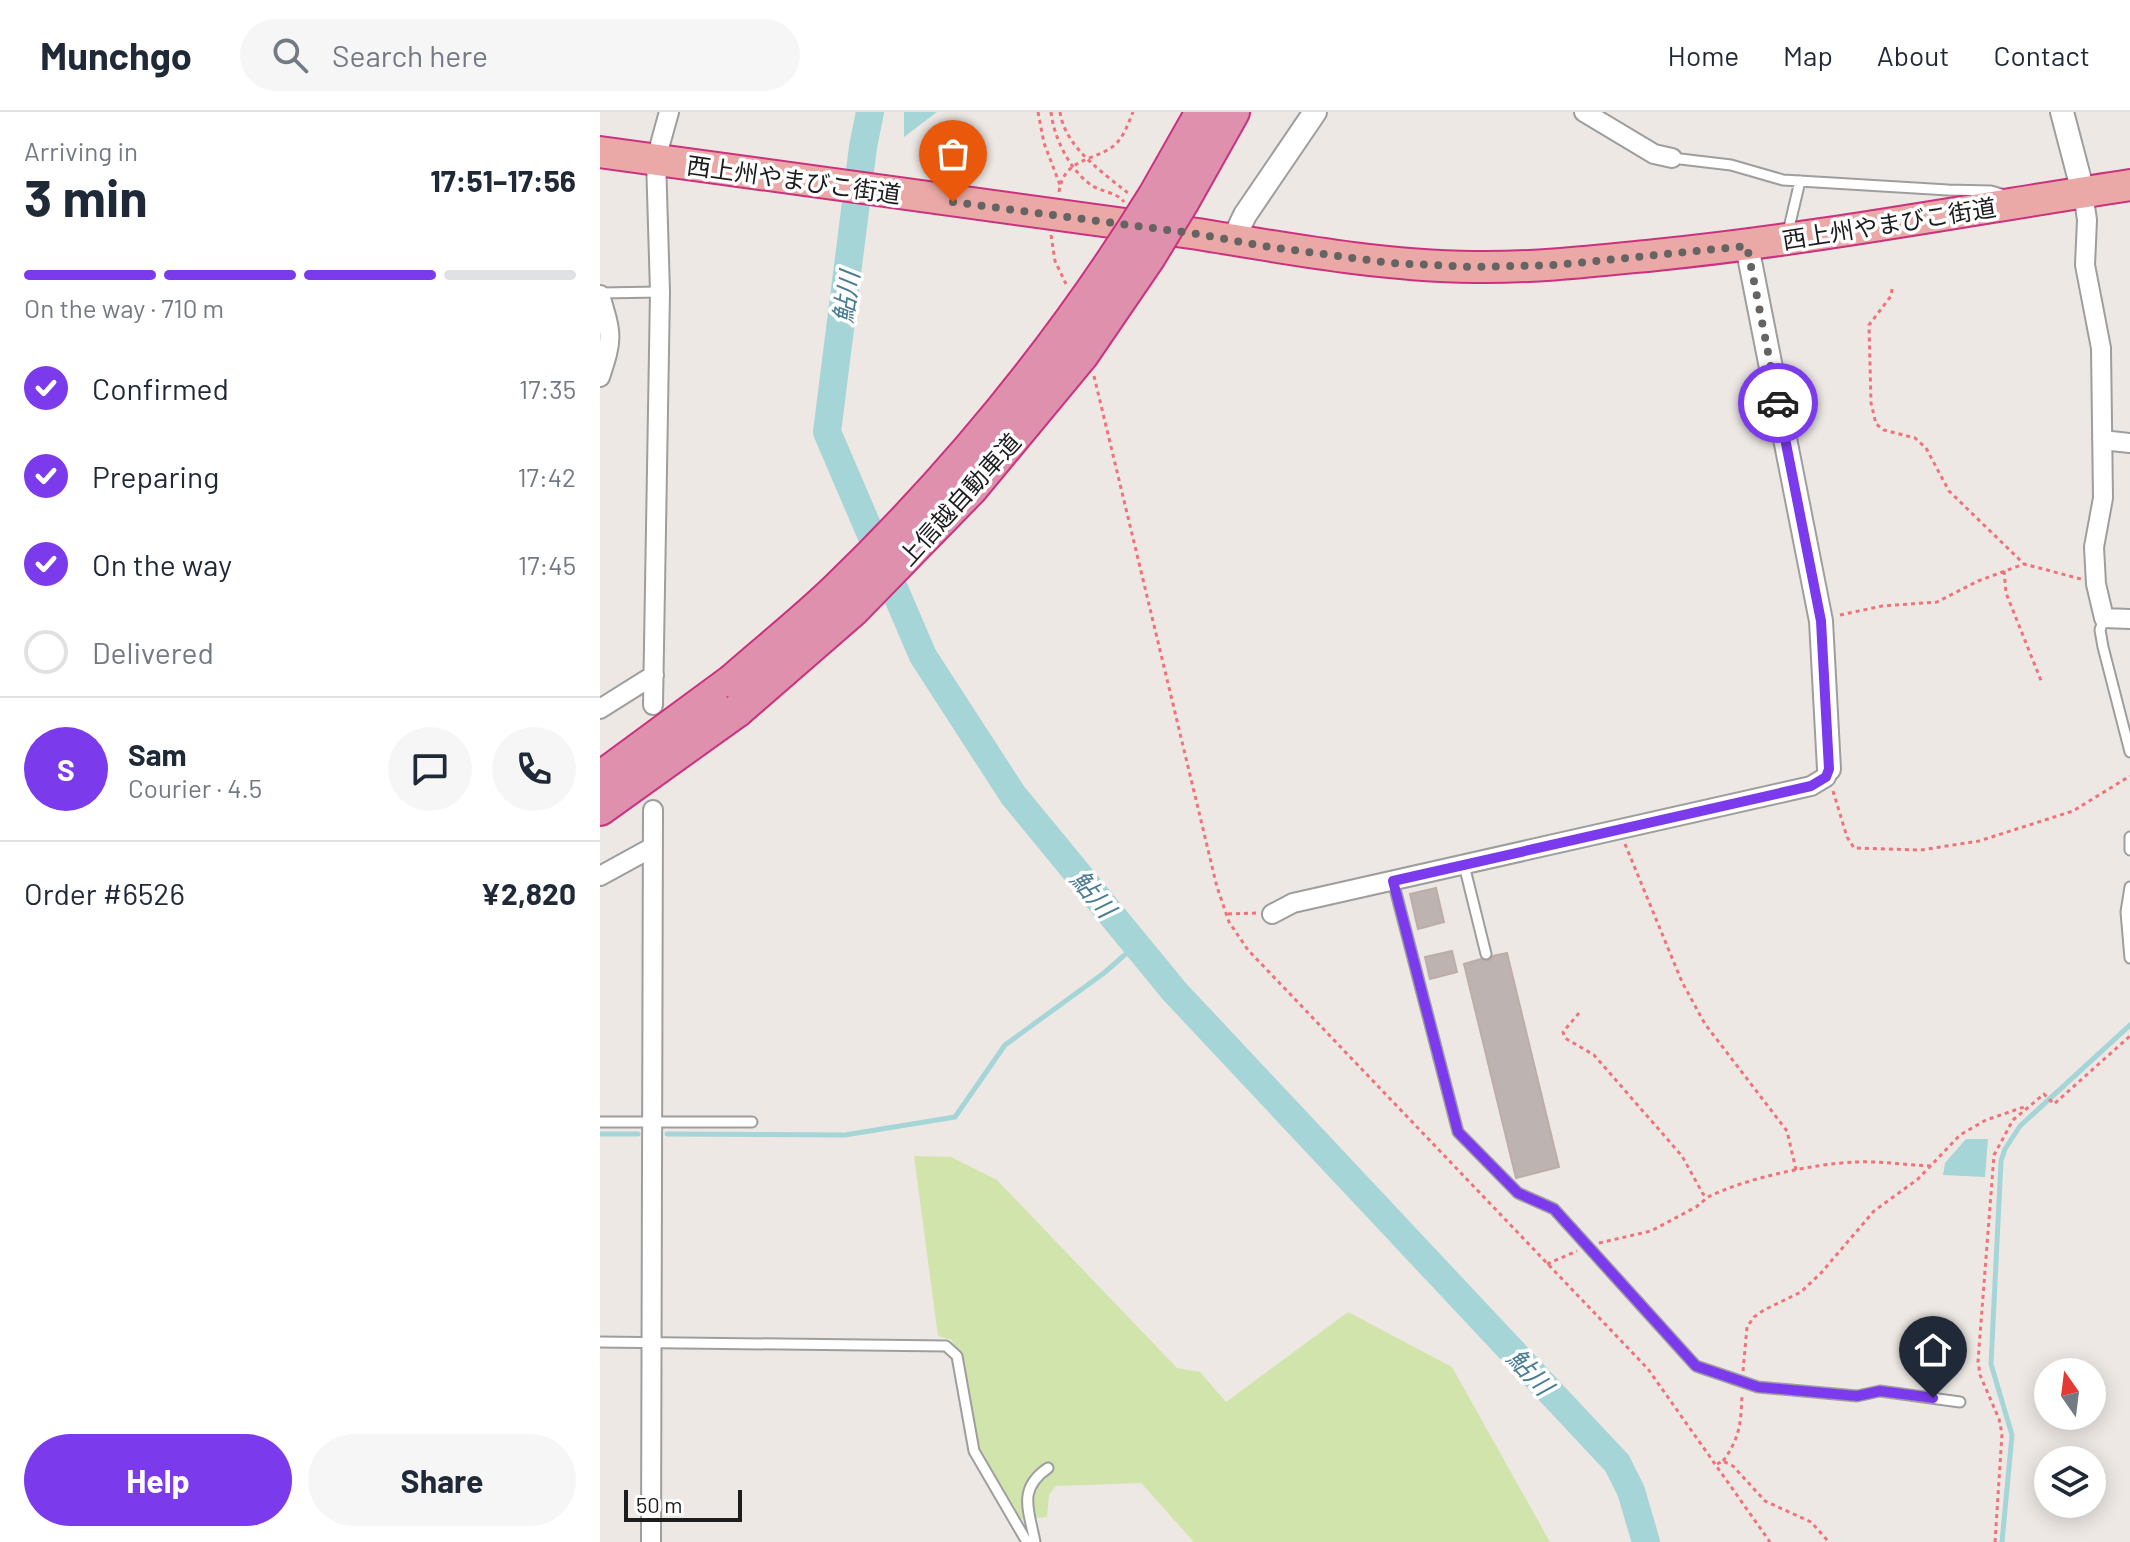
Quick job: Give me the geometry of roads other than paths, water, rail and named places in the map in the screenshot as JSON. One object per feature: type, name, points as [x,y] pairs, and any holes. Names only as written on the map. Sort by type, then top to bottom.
[{"type":"highway","name":"上信越自動車道","points":[[600,809],[735,695],[906,519],[992,425],[1090,296],[1156,196],[1202,112]]},
{"type":"highway","name":"上信越自動車道","points":[[1156,196],[1233,112]]},
{"type":"highway","name":"西上州やまびこ街道","points":[[600,152],[1050,219],[1233,240],[1390,263],[1474,267],[1556,265],[1747,246],[2130,185]]},
{"type":"highway","name":"上信越自動車道","points":[[600,778],[735,695]]},
{"type":"street","points":[[653,705],[660,292],[656,159],[669,112]]},
{"type":"street","points":[[1233,240],[1245,215],[1315,112]]},
{"type":"street","points":[[1584,112],[1654,154],[1672,158]]},
{"type":"street","points":[[2062,112],[2083,192],[2087,220],[2085,265],[2101,348],[2103,498],[2094,547],[2096,584],[2104,618],[2130,619]]},
{"type":"street","points":[[1272,914],[1293,903],[1811,786],[1827,773],[1821,621],[1747,246]]},
{"type":"street","points":[[600,294],[610,328],[611,346],[600,377]]},
{"type":"street","points":[[2102,440],[2130,443]]},
{"type":"street","points":[[600,709],[654,675]]},
{"type":"street","points":[[651,1542],[653,810]]},
{"type":"street","points":[[600,876],[653,847]]},
{"type":"lane","points":[[1672,158],[1731,165],[1783,180],[1991,191],[2006,196],[2011,204]]},
{"type":"lane","points":[[1786,239],[1800,181]]},
{"type":"lane","points":[[600,294],[660,292]]},
{"type":"lane","points":[[2104,618],[2100,630],[2103,647],[2130,752]]},
{"type":"lane","points":[[2130,837],[2130,850]]},
{"type":"lane","points":[[1464,865],[1486,954]]},
{"type":"lane","points":[[1393,881],[1458,1132],[1518,1193],[1554,1209],[1696,1366],[1742,1384],[1857,1396],[1880,1391],[1960,1402]]},
{"type":"lane","points":[[2130,887],[2126,912],[2130,958]]},
{"type":"lane","points":[[600,1122],[752,1122]]},
{"type":"lane","points":[[600,1342],[946,1346],[957,1356],[974,1451],[1027,1542]]},
{"type":"lane","points":[[1035,1542],[1026,1499],[1029,1485],[1048,1468]]},
{"type":"water","points":[[904,112],[937,112],[904,137]]},
{"type":"water","points":[[1966,1139],[1988,1139],[1985,1177],[1943,1175],[1945,1163]]},
{"type":"waterway","name":"鮎川","points":[[870,112],[827,432],[923,656],[1013,795],[1175,992],[1617,1463],[1631,1491],[1646,1542]]},
{"type":"waterway","points":[[667,1134],[845,1135],[955,1117],[1005,1045],[1104,973],[1136,945]]},
{"type":"waterway","points":[[2002,1542],[2012,1435],[1991,1364],[2001,1161],[2020,1126],[2130,1025]]},
{"type":"waterway","points":[[600,1134],[638,1134]]}]
